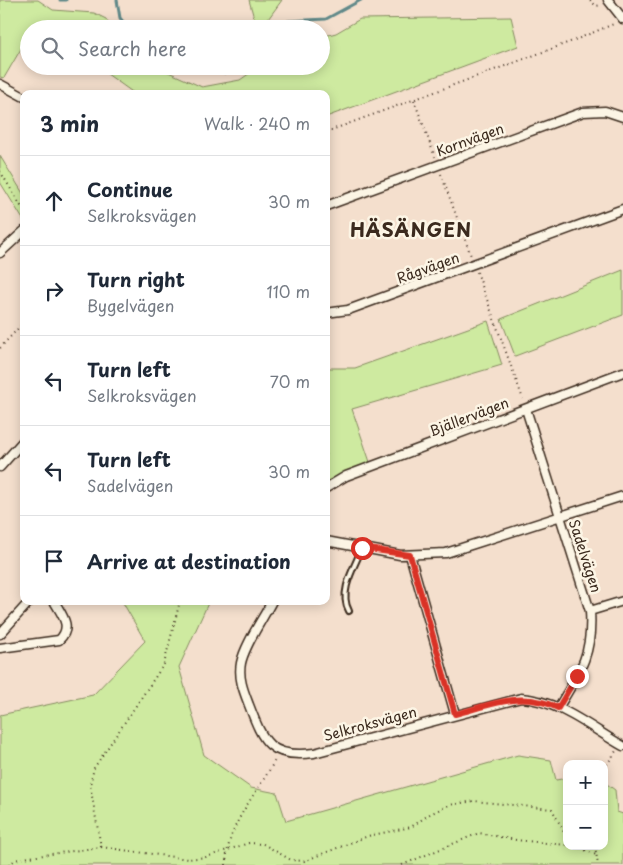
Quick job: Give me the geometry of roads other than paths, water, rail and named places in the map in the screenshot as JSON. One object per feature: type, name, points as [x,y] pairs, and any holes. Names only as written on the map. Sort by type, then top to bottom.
[{"type":"street","points":[[606,2],[619,21]]},
{"type":"street","points":[[0,84],[20,94]]},
{"type":"street","name":"Kornvägen","points":[[330,205],[583,112],[605,111],[623,118]]},
{"type":"street","name":"Rågvägen","points":[[330,312],[348,310],[623,209]]},
{"type":"street","points":[[0,254],[20,235]]},
{"type":"street","name":"Bjällervägen","points":[[330,486],[346,476],[623,372]]},
{"type":"street","name":"Sadelvägen","points":[[526,409],[590,610],[590,642],[587,655],[558,708]]},
{"type":"street","points":[[0,467],[20,444]]},
{"type":"street","points":[[330,542],[410,555],[430,555],[458,550],[623,496]]},
{"type":"street","points":[[410,555],[455,714]]},
{"type":"street","points":[[590,610],[623,601]]},
{"type":"street","points":[[0,634],[26,605]]},
{"type":"street","points":[[0,648],[59,640],[64,635],[66,627],[64,617],[56,605]]},
{"type":"street","name":"Selkroksvägen","points":[[270,605],[245,653],[240,673],[241,685],[261,736],[267,744],[280,751],[301,754],[314,752],[521,698],[537,699],[558,708],[622,745]]},
{"type":"lane","points":[[349,611],[345,603],[345,594],[362,548]]},
{"type":"waterway","points":[[60,0],[66,0]]},
{"type":"waterway","points":[[117,0],[122,20]]},
{"type":"waterway","points":[[307,20],[326,19],[361,0]]},
{"type":"district","name":"HÄSÄNGEN","points":[[411,230]]}]
